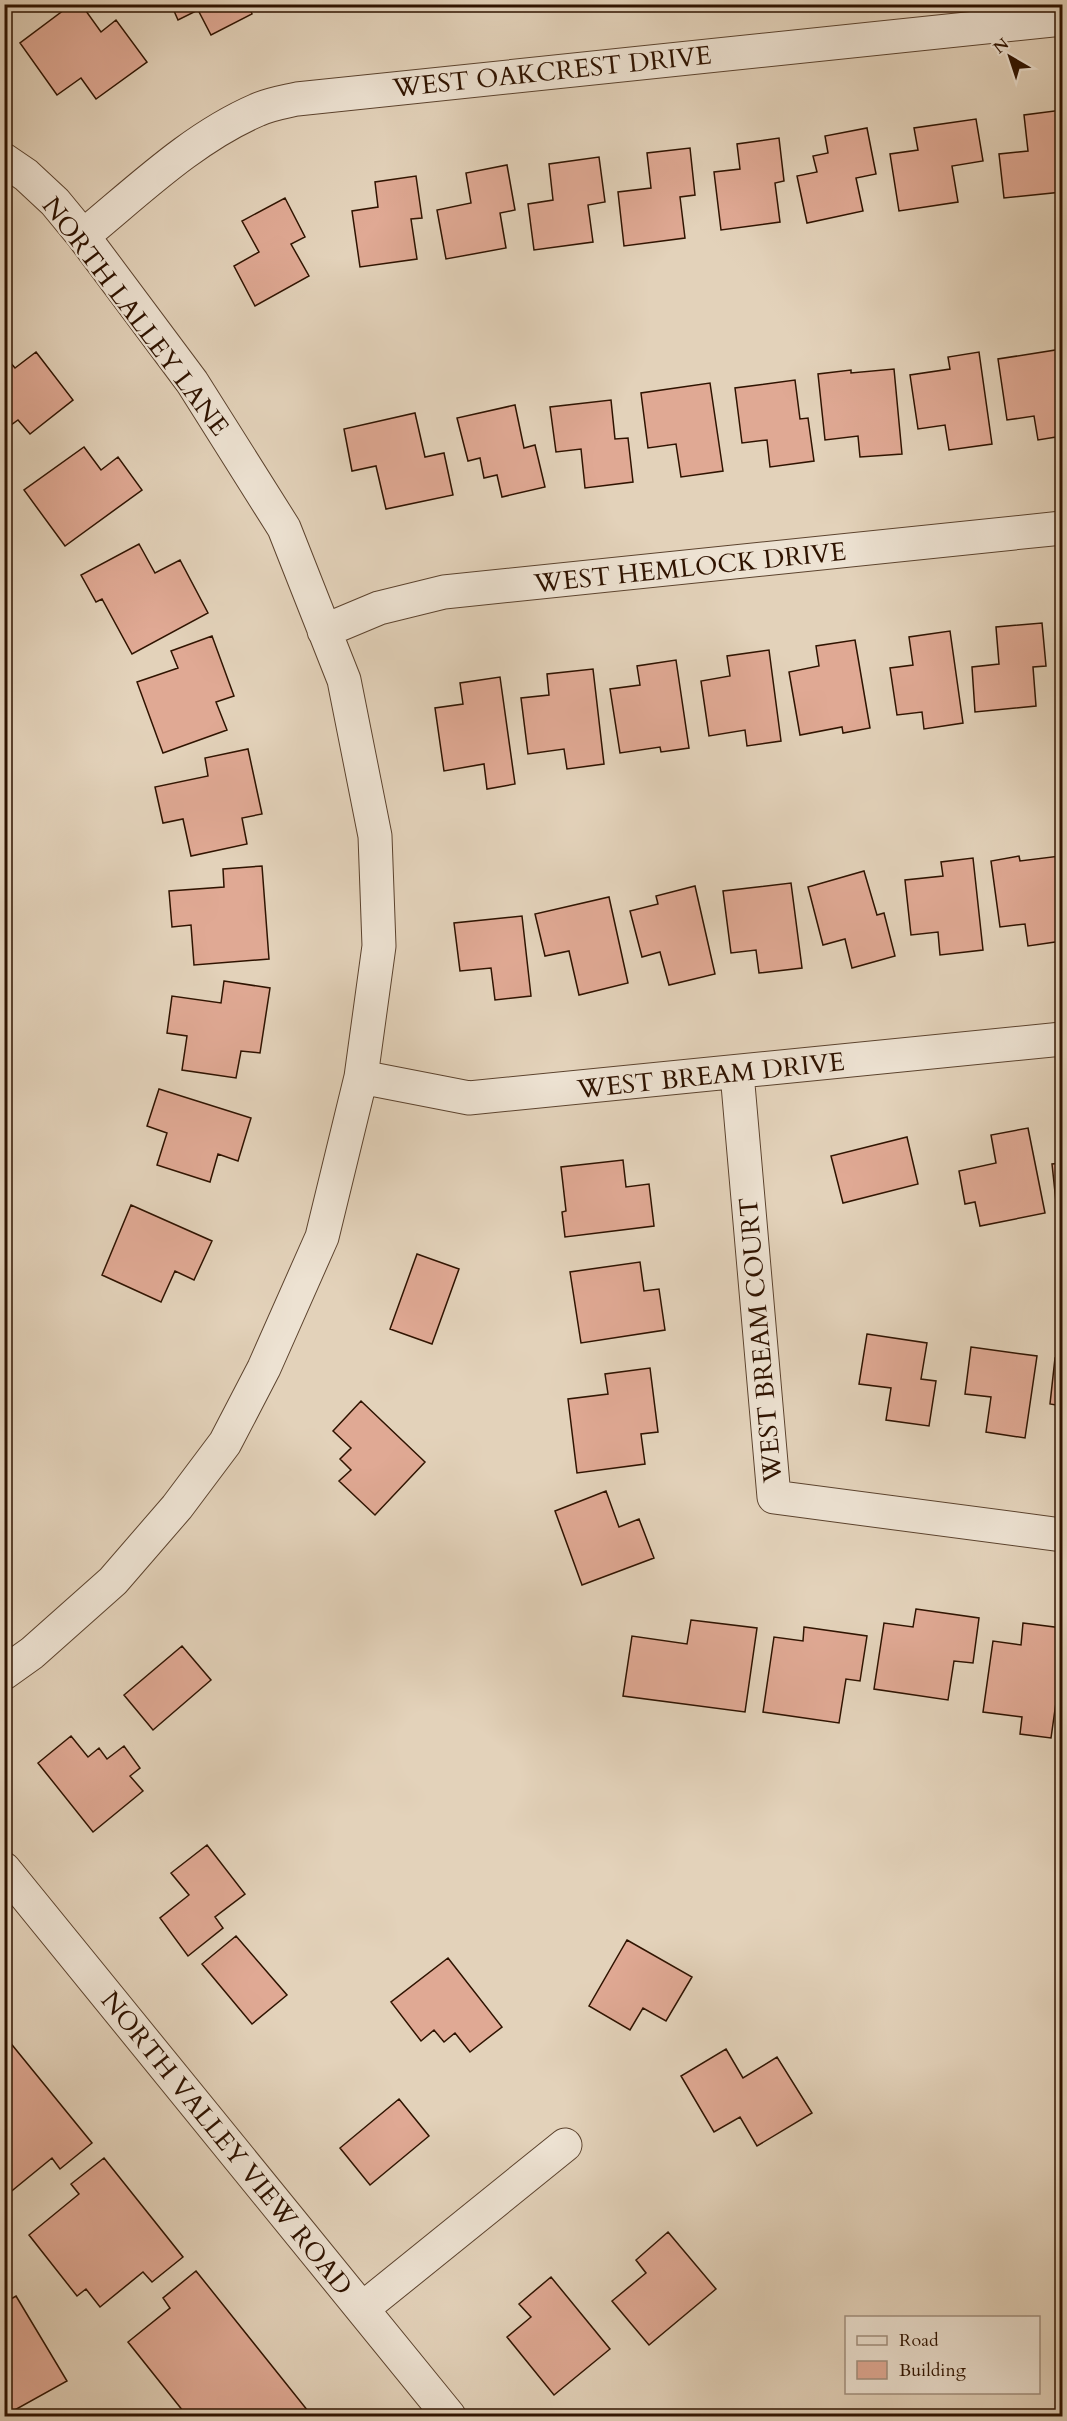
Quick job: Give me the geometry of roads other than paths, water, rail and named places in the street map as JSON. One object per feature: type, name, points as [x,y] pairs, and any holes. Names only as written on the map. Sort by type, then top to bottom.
[{"type":"street","name":"WEST OAKCREST DRIVE","points":[[83,236],[186,152],[211,135],[260,108],[297,99],[1062,19]]},
{"type":"street","name":"NORTH LALLEY LANE","points":[[4,160],[26,175],[55,202],[83,236],[192,382],[284,528],[344,680],[375,836],[379,946],[361,1077],[322,1237],[264,1368],[225,1443],[177,1507],[113,1581],[32,1653],[4,1673]]},
{"type":"street","name":"WEST HEMLOCK DRIVE","points":[[324,631],[379,608],[444,592],[1062,528]]},
{"type":"street","name":"WEST BREAM DRIVE","points":[[361,1077],[469,1098],[1062,1039]]},
{"type":"street","name":"WEST BREAM COURT","points":[[737,1073],[774,1497],[1062,1535]]},
{"type":"street","name":"NORTH VALLEY VIEW ROAD","points":[[4,1869],[448,2416]]},
{"type":"street","points":[[362,2309],[565,2145]]}]
